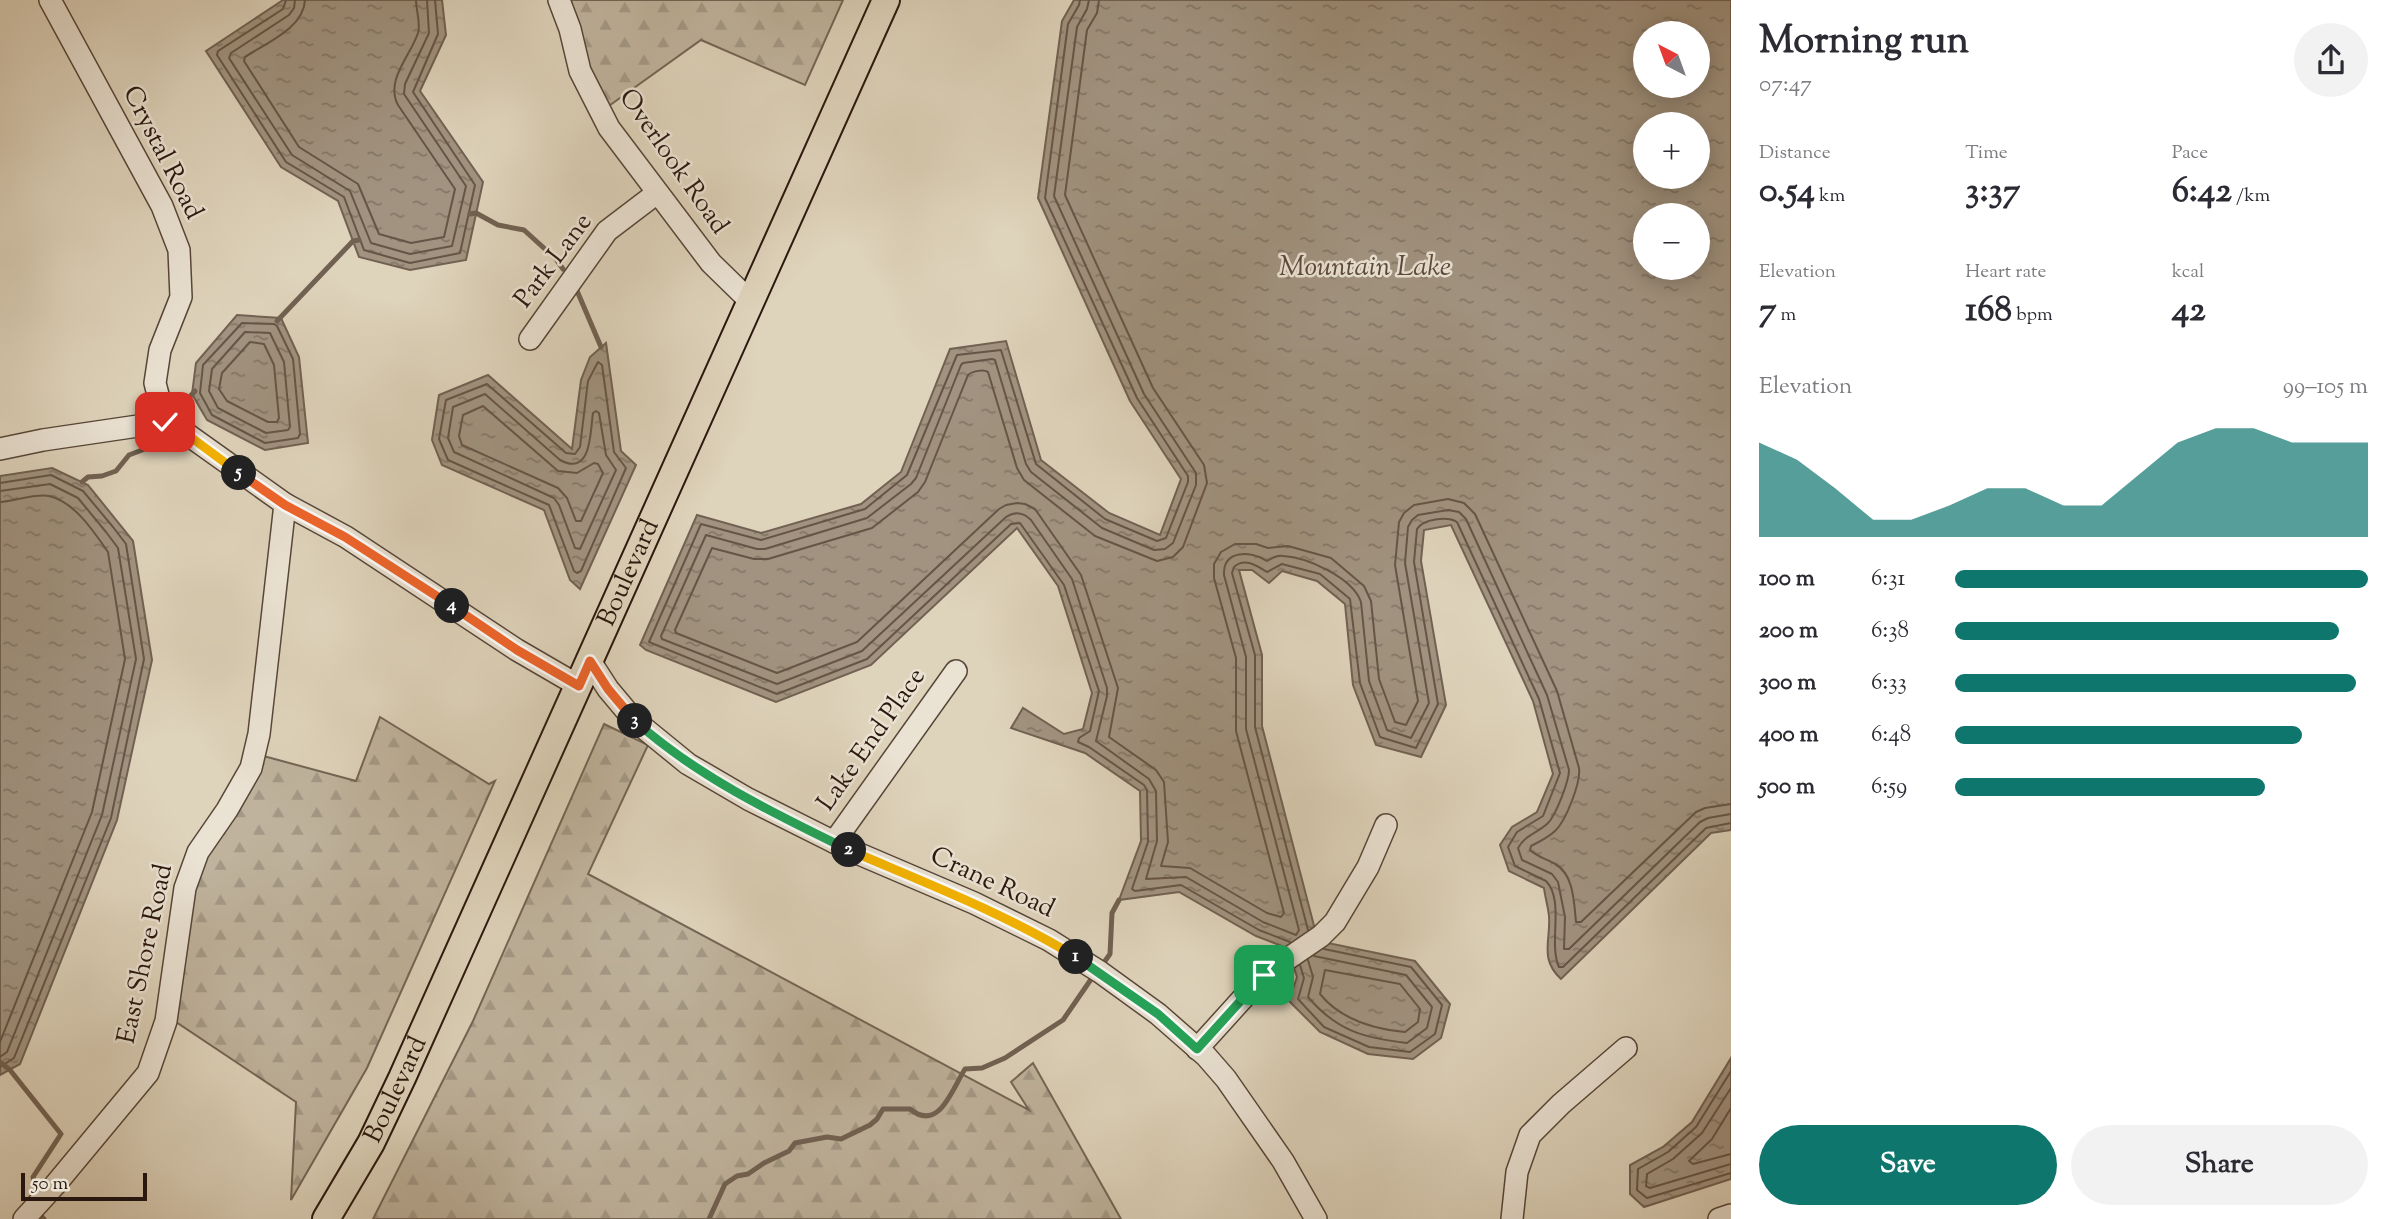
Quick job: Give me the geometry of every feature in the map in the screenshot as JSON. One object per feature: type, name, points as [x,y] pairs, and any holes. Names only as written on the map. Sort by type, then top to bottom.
[{"type":"main road","name":"Boulevard","points":[[327,1219],[371,1143],[402,1078],[886,0]]},
{"type":"street","name":"Crystal Road","points":[[50,0],[162,206],[179,250],[181,297],[160,350],[155,383],[165,422]]},
{"type":"street","name":"Overlook Road","points":[[559,0],[580,71],[609,128],[711,263],[751,302]]},
{"type":"street","name":"Park Lane","points":[[530,339],[607,231],[657,193]]},
{"type":"street","points":[[0,449],[165,422],[177,427],[285,505],[345,537],[517,650],[579,686]]},
{"type":"street","name":"East Shore Road","points":[[24,1219],[148,1073],[166,1021],[185,888],[198,852],[228,810],[251,768],[259,734],[285,505]]},
{"type":"street","name":"Crane Road","points":[[590,661],[608,689],[634,720],[688,764],[748,799],[834,842],[974,903],[1049,940],[1094,968],[1158,1014],[1226,1079],[1283,1160],[1316,1219]]},
{"type":"street","name":"Lake End Place","points":[[834,842],[956,671]]},
{"type":"street","points":[[1197,1049],[1272,968],[1321,936],[1335,922],[1355,891],[1386,825]]},
{"type":"street","points":[[1512,1219],[1517,1171],[1530,1135],[1561,1104],[1626,1048]]},
{"type":"street","points":[[1719,1219],[1731,1215]]},
{"type":"green space","points":[[563,0],[843,0],[805,85],[701,40],[606,108]]},
{"type":"green space","points":[[380,717],[489,784],[495,781],[367,1068],[291,1200],[296,1102],[164,1014],[193,870],[256,754],[356,781]]},
{"type":"green space","points":[[604,724],[648,745],[588,874],[1029,1110],[1011,1082],[1033,1063],[1121,1219],[373,1219],[473,1021]]},
{"type":"water","points":[[283,0],[442,0],[446,35],[420,91],[483,182],[466,260],[410,270],[359,257],[338,201],[281,167],[206,51]]},
{"type":"water","name":"Mountain Lake","points":[[1074,0],[1731,0],[1731,830],[1711,833],[1561,979],[1554,972],[1548,957],[1549,916],[1544,888],[1509,871],[1500,845],[1512,827],[1537,812],[1553,774],[1533,701],[1451,525],[1424,530],[1421,561],[1446,705],[1421,757],[1376,745],[1353,685],[1345,604],[1317,581],[1282,571],[1269,583],[1252,570],[1239,570],[1262,655],[1262,726],[1318,941],[1415,961],[1450,1004],[1441,1038],[1413,1059],[1368,1054],[1320,1032],[1289,1001],[1297,977],[1287,948],[1256,936],[1179,892],[1119,900],[1141,841],[1140,791],[1085,753],[1011,728],[1023,708],[1064,734],[1083,729],[1092,693],[1058,586],[1017,528],[871,665],[776,702],[646,650],[640,645],[697,515],[761,533],[861,504],[901,472],[950,349],[1006,341],[1041,460],[1109,513],[1160,535],[1181,479],[1130,401],[1038,198],[1062,21]]},
{"type":"water","points":[[237,315],[281,318],[299,357],[308,443],[265,450],[207,420],[192,394],[196,363]]},
{"type":"water","points":[[606,343],[621,451],[636,465],[580,589],[570,580],[544,510],[442,465],[432,440],[439,395],[488,375],[572,449],[581,380],[590,357]]},
{"type":"water","points":[[52,468],[88,485],[133,541],[152,660],[117,820],[20,1064],[0,1075],[0,476]]},
{"type":"water","points":[[1731,1058],[1731,1179],[1644,1207],[1630,1194],[1630,1165],[1663,1147],[1692,1122]]},
{"type":"waterway","points":[[470,214],[476,213],[498,225],[524,230],[556,259],[563,269]]},
{"type":"waterway","points":[[277,321],[353,241],[359,240]]},
{"type":"waterway","points":[[575,286],[601,347]]},
{"type":"waterway","points":[[176,412],[195,391]]},
{"type":"waterway","points":[[82,482],[88,477],[116,471],[129,455],[150,447]]},
{"type":"waterway","points":[[1100,968],[1110,954],[1112,913],[1119,900]]},
{"type":"waterway","points":[[709,1219],[725,1184],[789,1151],[795,1143],[827,1137],[841,1139],[870,1125],[883,1109],[910,1109],[920,1115],[929,1116],[937,1112],[950,1097],[965,1069],[982,1068],[1005,1058],[1063,1020],[1094,975]]},
{"type":"waterway","points":[[0,1062],[10,1070],[61,1134],[33,1177],[36,1187]]},
{"type":"waterway","points":[[41,1216],[44,1219]]},
{"type":"route","points":[[165,422],[177,427],[285,505],[345,537],[517,650],[579,686],[590,661],[608,689],[634,720],[688,764],[722,785],[850,850],[974,903],[1049,940],[1100,972],[1158,1014],[1197,1049],[1264,975]]}]
